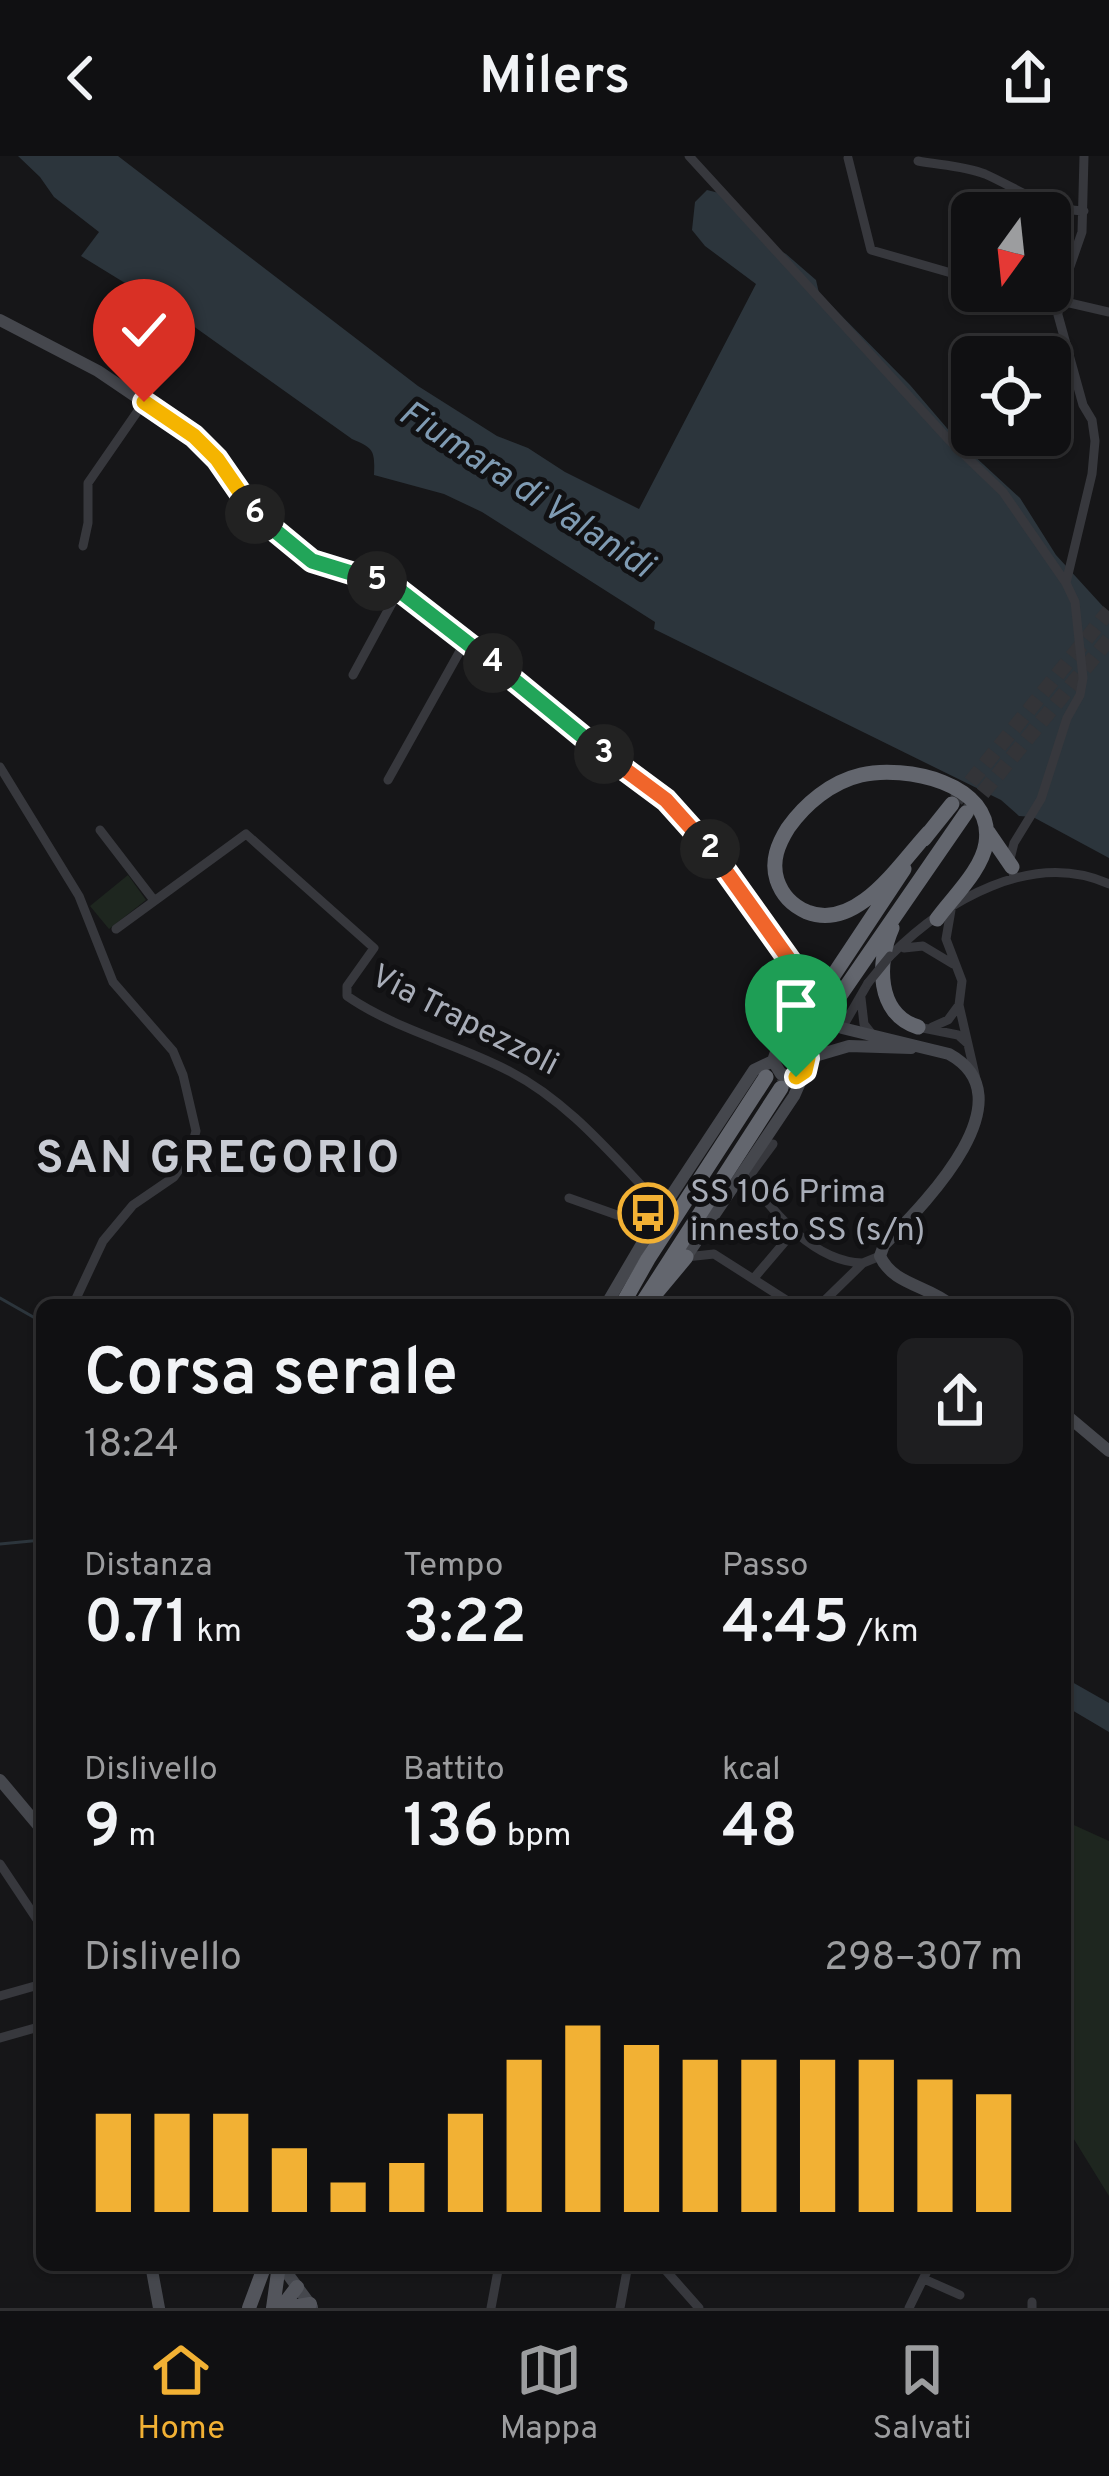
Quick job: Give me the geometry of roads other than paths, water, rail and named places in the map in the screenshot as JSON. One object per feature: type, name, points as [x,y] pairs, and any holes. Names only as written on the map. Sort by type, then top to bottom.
[{"type":"highway","points":[[918,1027],[898,1018],[889,1005],[883,959],[890,932],[947,839],[959,809],[929,832],[860,904],[830,916],[806,912],[786,897],[778,882],[777,850],[795,819],[824,792],[861,775],[886,772],[933,779],[979,808],[992,844],[1013,872]]},
{"type":"highway","points":[[944,915],[982,858],[987,830]]},
{"type":"highway","points":[[929,832],[832,993],[947,839]]},
{"type":"highway","points":[[625,1299],[770,1069]]},
{"type":"highway","points":[[648,1299],[781,1088]]},
{"type":"highway","points":[[649,1299],[686,1257]]},
{"type":"main road","points":[[279,2306],[280,2271]]},
{"type":"main road","points":[[244,2308],[258,2273]]},
{"type":"main road","points":[[279,2306],[297,2287]]},
{"type":"main road","points":[[279,2306],[312,2306]]},
{"type":"street","points":[[689,156],[949,440],[1004,492],[1068,577],[1083,678],[1080,695],[1055,751],[1041,799],[1014,844],[1013,872]]},
{"type":"street","points":[[1071,264],[1082,232],[1084,156]]},
{"type":"street","points":[[848,158],[871,250],[951,273]]},
{"type":"street","points":[[918,160],[984,173],[1014,192],[1064,210],[1084,211]]},
{"type":"street","points":[[1071,304],[1109,312]]},
{"type":"street","points":[[1058,312],[1083,405],[1093,420],[1095,441],[1068,577]]},
{"type":"street","points":[[0,320],[98,371],[194,436],[217,459],[242,500],[312,561],[399,590],[666,800],[736,881],[812,994],[809,1010],[788,1043],[777,1049],[770,1069]]},
{"type":"street","points":[[83,546],[88,483],[144,402]]},
{"type":"street","points":[[353,675],[399,590]]},
{"type":"street","points":[[388,780],[465,642]]},
{"type":"street","points":[[0,767],[27,817],[54,849],[71,880],[113,982],[173,1051],[184,1075],[196,1131],[189,1156],[174,1177],[133,1205],[103,1241],[76,1299]]},
{"type":"street","points":[[100,830],[152,899],[116,929]]},
{"type":"street","name":"Via Trapezzoli","points":[[152,899],[246,834],[374,949],[347,986],[346,996],[454,1050],[506,1069],[558,1100],[663,1208]]},
{"type":"street","points":[[609,1299],[651,1226],[754,1070],[770,1069],[796,1077],[825,1050],[864,988],[894,953],[1013,872],[1075,873],[1109,884]]},
{"type":"street","points":[[826,1299],[863,1263],[880,1256],[884,1245],[932,1196],[965,1147],[977,1108],[973,1057],[959,1005],[963,987],[946,939],[944,915]]},
{"type":"street","points":[[894,953],[923,946],[957,968]]},
{"type":"street","points":[[864,988],[864,1024],[872,1033]]},
{"type":"street","points":[[918,1027],[942,1023],[959,1005]]},
{"type":"street","points":[[918,1027],[961,1036],[973,1057]]},
{"type":"street","points":[[842,1028],[930,1048],[962,1061],[976,1080]]},
{"type":"street","points":[[842,1028],[842,1039],[849,1046]]},
{"type":"street","points":[[686,1257],[794,1096],[806,1064],[803,1048],[788,1043]]},
{"type":"street","points":[[825,1050],[930,1048]]},
{"type":"street","points":[[772,1144],[748,1178],[774,1214],[842,1259],[863,1263]]},
{"type":"street","points":[[569,1198],[651,1226]]},
{"type":"street","points":[[707,1225],[714,1248],[724,1259]]},
{"type":"street","points":[[754,1278],[794,1231]]},
{"type":"street","points":[[686,1257],[714,1254],[785,1299]]},
{"type":"street","points":[[880,1256],[894,1276],[944,1299]]},
{"type":"street","points":[[1071,1420],[1109,1451]]},
{"type":"street","points":[[0,1780],[36,1823]]},
{"type":"street","points":[[0,1864],[36,1918]]},
{"type":"street","points":[[0,1996],[36,1986]]},
{"type":"street","points":[[0,2038],[36,2028]]},
{"type":"street","points":[[153,2271],[159,2308]]},
{"type":"street","points":[[285,2271],[312,2306]]},
{"type":"street","points":[[491,2308],[498,2271]]},
{"type":"street","points":[[620,2308],[627,2271]]},
{"type":"street","points":[[666,2271],[699,2308]]},
{"type":"street","points":[[909,2308],[927,2271]]},
{"type":"street","points":[[924,2279],[960,2295]]},
{"type":"water","name":"Fiumara di Valanidi","points":[[18,156],[118,156],[418,386],[497,436],[639,509],[756,284],[705,246],[692,230],[695,202],[707,190],[719,193],[767,243],[816,280],[819,293],[910,385],[951,433],[951,456],[974,456],[1020,498],[1056,555],[1109,613],[1109,858],[654,629],[655,622],[482,512],[444,494],[374,475],[369,448],[182,318],[81,256],[99,232],[54,197]]},
{"type":"water","points":[[1071,1681],[1109,1703],[1109,1732],[1071,1710]]},
{"type":"waterway","points":[[0,1298],[36,1319]]},
{"type":"waterway","points":[[0,1544],[36,1541]]},
{"type":"tunnel","points":[[956,800],[1109,611]]},
{"type":"tunnel","points":[[968,811],[1109,639]]},
{"type":"tunnel","points":[[783,1085],[839,997]]},
{"type":"place","name":"SS 106 Prima innesto SS (s/n)","points":[[648,1213]]},
{"type":"district","name":"SAN GREGORIO","points":[[219,1160]]}]
